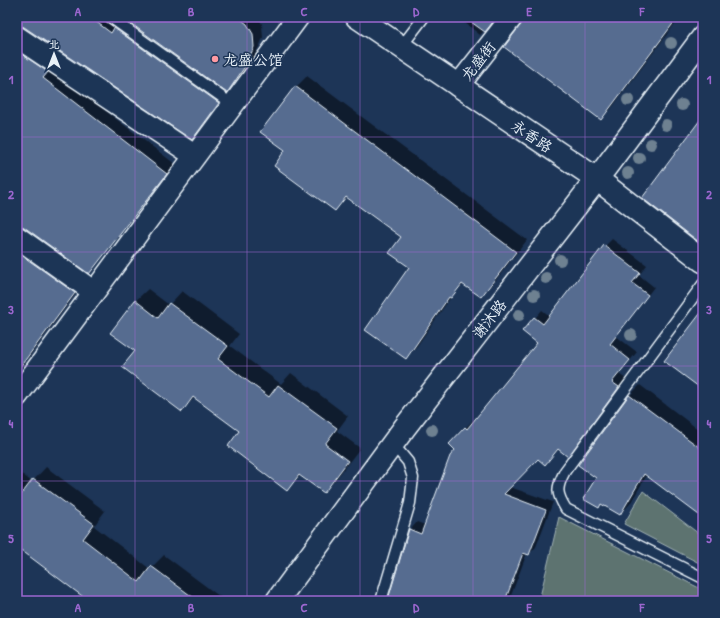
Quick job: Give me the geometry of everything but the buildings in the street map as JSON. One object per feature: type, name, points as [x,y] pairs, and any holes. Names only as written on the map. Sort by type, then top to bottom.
[{"type":"street","points":[[17,396],[298,17]]},
{"type":"street","name":"永香路","points":[[357,17],[597,180],[703,261]]},
{"type":"street","name":"龙盛街","points":[[458,86],[512,17]]},
{"type":"street","points":[[17,36],[195,156]]},
{"type":"street","name":"谢沐路","points":[[276,601],[393,444],[597,180],[703,38]]},
{"type":"street","points":[[17,237],[94,292]]},
{"type":"lane","points":[[110,17],[233,105]]},
{"type":"lane","points":[[401,47],[424,17]]},
{"type":"lane","points":[[703,284],[565,471],[558,488],[558,496],[566,509],[703,578]]},
{"type":"lane","points":[[381,601],[410,503],[413,478],[408,462],[393,444]]},
{"type":"green space","points":[[643,491],[703,537],[703,565],[624,524]]},
{"type":"green space","points":[[559,517],[703,590],[703,601],[539,601]]},
{"type":"place","name":"龙盛公馆","points":[[215,59]]}]
